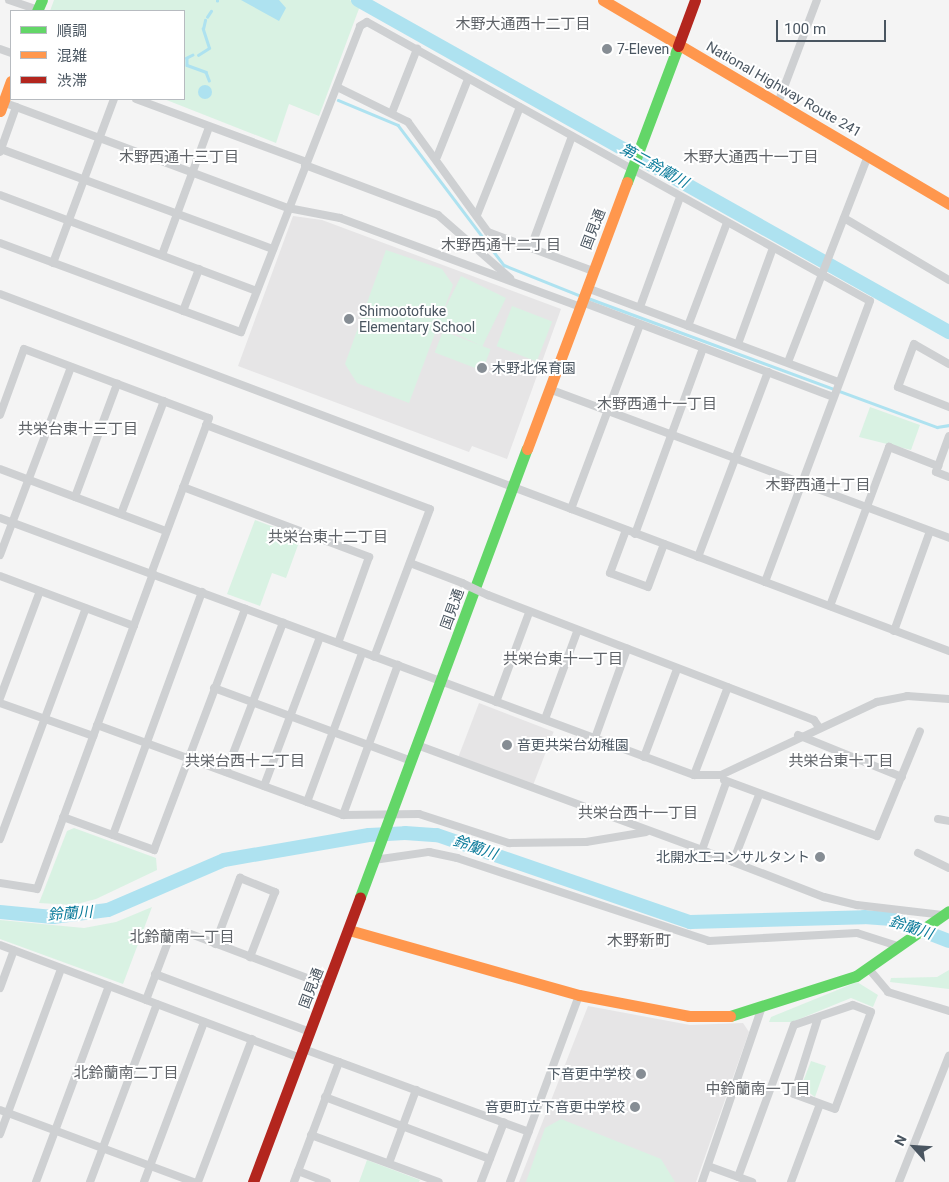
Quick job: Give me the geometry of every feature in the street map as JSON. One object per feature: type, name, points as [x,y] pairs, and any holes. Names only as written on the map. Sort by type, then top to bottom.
[{"type":"main road","name":"National Highway Route 241","points":[[603,0],[678,46],[948,201]]},
{"type":"main road","name":"国見通","points":[[254,1182],[350,930],[416,745],[695,0]]},
{"type":"main road","points":[[1,105],[10,83]]},
{"type":"main road","points":[[350,930],[579,995],[689,1016],[740,1016],[761,1010],[869,969],[914,939],[947,913]]},
{"type":"street","points":[[9,0],[39,7]]},
{"type":"street","points":[[778,103],[817,0]]},
{"type":"street","points":[[0,243],[241,332],[360,26],[367,22],[572,136],[633,165],[680,196],[773,248],[823,271],[870,302],[833,396],[765,582]]},
{"type":"street","points":[[393,110],[417,49]]},
{"type":"street","points":[[437,157],[468,79]]},
{"type":"street","points":[[337,87],[393,110],[419,132],[488,232],[593,271]]},
{"type":"street","points":[[53,263],[114,100]]},
{"type":"street","points":[[139,100],[438,215],[513,282]]},
{"type":"street","points":[[1,105],[16,107],[100,136],[288,208],[340,218],[513,282],[640,324],[833,396]]},
{"type":"street","points":[[16,107],[1,150],[273,249]]},
{"type":"street","points":[[477,215],[520,107]]},
{"type":"street","points":[[162,255],[209,127]]},
{"type":"street","points":[[531,247],[572,136]]},
{"type":"street","points":[[788,362],[868,156]]},
{"type":"street","points":[[0,195],[257,291]]},
{"type":"street","points":[[640,307],[680,196]]},
{"type":"street","points":[[844,218],[949,280]]},
{"type":"street","points":[[688,326],[727,223]]},
{"type":"street","points":[[738,344],[773,248]]},
{"type":"street","points":[[183,311],[199,269]]},
{"type":"street","points":[[587,288],[839,382]]},
{"type":"street","points":[[0,294],[949,651]]},
{"type":"street","points":[[571,509],[640,324]]},
{"type":"street","points":[[949,364],[914,344],[898,387],[949,407]]},
{"type":"street","points":[[635,534],[703,348]]},
{"type":"street","points":[[0,415],[24,349],[209,418],[166,531],[134,626],[37,889],[0,883]]},
{"type":"street","points":[[0,555],[71,367]]},
{"type":"street","points":[[698,557],[768,372]]},
{"type":"street","points":[[75,496],[117,384]]},
{"type":"street","points":[[549,389],[736,457],[949,538]]},
{"type":"street","points":[[121,514],[164,401]]},
{"type":"street","points":[[206,425],[430,509],[374,657]]},
{"type":"street","points":[[949,436],[936,472],[949,477]]},
{"type":"street","points":[[830,606],[889,447],[938,466]]},
{"type":"street","points":[[0,469],[166,531]]},
{"type":"street","points":[[183,487],[369,557],[338,643]]},
{"type":"street","points":[[0,518],[694,775],[721,775],[818,726],[893,698],[949,699]]},
{"type":"street","points":[[626,530],[610,573],[648,587],[664,544]]},
{"type":"street","points":[[894,630],[930,531]]},
{"type":"street","points":[[410,563],[577,632],[814,720],[818,726]]},
{"type":"street","points":[[0,576],[134,626]]},
{"type":"street","points":[[0,698],[40,591]]},
{"type":"street","points":[[113,835],[202,592]]},
{"type":"street","points":[[0,839],[86,608]]},
{"type":"street","points":[[63,817],[154,850],[245,608]]},
{"type":"street","points":[[496,702],[529,613]]},
{"type":"street","points":[[226,772],[283,623]]},
{"type":"street","points":[[545,719],[577,632]]},
{"type":"street","points":[[264,786],[320,637]]},
{"type":"street","points":[[594,738],[627,649]]},
{"type":"street","points":[[307,802],[362,652]]},
{"type":"street","points":[[342,815],[398,665]]},
{"type":"street","points":[[644,757],[677,669]]},
{"type":"street","points":[[694,775],[728,687]]},
{"type":"street","points":[[214,688],[411,762]]},
{"type":"street","points":[[0,703],[93,736]]},
{"type":"street","points":[[97,726],[342,815],[389,820],[436,818],[509,843],[586,842],[646,832]]},
{"type":"street","points":[[721,775],[726,783],[872,837],[881,832],[920,731]]},
{"type":"street","points":[[798,735],[902,777]]},
{"type":"street","points":[[416,745],[646,832],[702,850],[857,906],[947,913]]},
{"type":"street","points":[[702,850],[726,783]]},
{"type":"street","points":[[733,862],[759,795]]},
{"type":"street","points":[[938,819],[949,821]]},
{"type":"street","points":[[374,860],[429,852],[457,858],[691,938],[857,933],[901,947]]},
{"type":"street","points":[[918,853],[949,868]]},
{"type":"street","points":[[215,944],[240,878],[276,892],[250,957]]},
{"type":"street","points":[[146,1000],[169,939],[188,933],[328,986]]},
{"type":"street","points":[[0,945],[252,1039],[339,1062],[529,1132]]},
{"type":"street","points":[[0,988],[14,950]]},
{"type":"street","points":[[0,1134],[4,1112],[61,969]]},
{"type":"street","points":[[869,969],[888,992],[949,1011]]},
{"type":"street","points":[[155,974],[310,1032]]},
{"type":"street","points":[[36,1182],[109,986]]},
{"type":"street","points":[[510,1182],[579,995]]},
{"type":"street","points":[[90,1182],[157,1004]]},
{"type":"street","points":[[738,1177],[794,1025],[818,1018],[849,1004],[871,1012],[835,1109],[794,1094],[818,1018]]},
{"type":"street","points":[[702,1182],[761,1010]]},
{"type":"street","points":[[144,1182],[204,1022]]},
{"type":"street","points":[[198,1182],[252,1039]]},
{"type":"street","points":[[899,1182],[949,1056]]},
{"type":"street","points":[[294,1182],[339,1062]]},
{"type":"street","points":[[389,1163],[416,1090]]},
{"type":"street","points":[[325,1097],[490,1159]]},
{"type":"street","points":[[791,1182],[820,1104]]},
{"type":"street","points":[[4,1112],[194,1182]]},
{"type":"street","points":[[481,1182],[504,1122]]},
{"type":"street","points":[[311,1134],[439,1182]]},
{"type":"street","points":[[708,1166],[752,1182]]},
{"type":"street","points":[[298,1171],[326,1182]]},
{"type":"shaded area","name":"Shimootofuke Elementary School","points":[[293,216],[322,220],[561,309],[507,459],[472,446],[469,452],[238,366]]},
{"type":"shaded area","name":"音更共栄台幼稚園","points":[[479,703],[554,732],[533,786],[458,757]]},
{"type":"shaded area","name":"音更町立下音更中学校","points":[[588,1006],[690,1025],[743,1023],[749,1032],[696,1182],[519,1182]]},
{"type":"green space","points":[[54,0],[350,0],[360,6],[319,116],[289,104],[276,143],[167,100],[185,100],[185,10],[50,10]]},
{"type":"green space","points":[[386,250],[442,269],[453,285],[409,403],[357,383],[345,364]]},
{"type":"green space","points":[[461,276],[506,298],[482,346],[437,325]]},
{"type":"green space","points":[[512,306],[552,321],[537,362],[497,346]]},
{"type":"green space","points":[[443,331],[491,349],[482,371],[435,352]]},
{"type":"green space","points":[[870,407],[920,425],[911,450],[859,437]]},
{"type":"green space","points":[[255,520],[301,537],[286,578],[272,573],[260,606],[227,594]]},
{"type":"green space","points":[[74,828],[156,858],[157,870],[96,899],[73,905],[39,903],[67,831]]},
{"type":"green space","points":[[152,907],[123,984],[0,939],[0,920],[84,928],[116,922]]},
{"type":"green space","points":[[949,970],[949,989],[890,982],[891,978],[937,977]]},
{"type":"green space","points":[[857,982],[878,995],[873,1007],[851,998],[792,1022],[769,1022],[771,1017]]},
{"type":"green space","points":[[811,1061],[826,1066],[815,1097],[801,1087]]},
{"type":"green space","points":[[561,1119],[661,1159],[675,1182],[526,1182],[545,1128]]},
{"type":"green space","points":[[367,1160],[420,1180],[419,1182],[359,1182]]},
{"type":"water","points":[[241,0],[279,0],[286,8],[279,21]]},
{"type":"water","points":[[202,85],[208,85],[212,92],[208,99],[202,99],[198,95],[198,89]]},
{"type":"waterway","name":"第二鈴蘭川","points":[[358,0],[949,332]]},
{"type":"waterway","points":[[207,17],[211,11]]},
{"type":"waterway","points":[[198,55],[209,48],[203,29],[205,20]]},
{"type":"waterway","points":[[193,55],[187,58],[187,65],[206,72],[209,80]]},
{"type":"waterway","points":[[338,100],[398,125],[504,265],[581,296]]},
{"type":"waterway","points":[[588,298],[937,427],[949,425]]},
{"type":"waterway","name":"鈴蘭川","points":[[0,912],[53,917],[108,910],[224,860],[369,835],[405,833],[437,835],[690,922],[864,917],[892,919],[949,941]]},
{"type":"traffic: fast","points":[[37,10],[42,0]]},
{"type":"traffic: fast","points":[[627,182],[678,46]]},
{"type":"traffic: fast","points":[[360,897],[527,449]]},
{"type":"traffic: fast","points":[[730,1016],[856,976],[949,911]]},
{"type":"traffic: slow","points":[[603,0],[949,204]]},
{"type":"traffic: slow","points":[[0,111],[10,84]]},
{"type":"traffic: slow","points":[[527,449],[627,182]]},
{"type":"traffic: slow","points":[[349,930],[579,995],[689,1016],[730,1016]]},
{"type":"traffic: jam","points":[[678,46],[695,0]]},
{"type":"traffic: jam","points":[[253,1182],[360,897]]},
{"type":"place","name":"7-Eleven","points":[[607,49]]},
{"type":"place","name":"Shimootofuke Elementary School","points":[[349,319]]},
{"type":"place","name":"木野北保育園","points":[[482,368]]},
{"type":"place","name":"音更共栄台幼稚園","points":[[507,745]]},
{"type":"place","name":"北開水工コンサルタント","points":[[820,857]]},
{"type":"place","name":"下音更中学校","points":[[641,1074]]},
{"type":"place","name":"音更町立下音更中学校","points":[[635,1107]]},
{"type":"district","name":"木野大通西十二丁目","points":[[523,25]]},
{"type":"district","name":"木野西通十三丁目","points":[[179,158]]},
{"type":"district","name":"木野大通西十一丁目","points":[[751,158]]},
{"type":"district","name":"木野西通十二丁目","points":[[501,246]]},
{"type":"district","name":"木野西通十一丁目","points":[[657,405]]},
{"type":"district","name":"共栄台東十三丁目","points":[[78,430]]},
{"type":"district","name":"木野西通十丁目","points":[[818,486]]},
{"type":"district","name":"共栄台東十二丁目","points":[[328,538]]},
{"type":"district","name":"共栄台東十一丁目","points":[[563,660]]},
{"type":"district","name":"共栄台西十二丁目","points":[[245,762]]},
{"type":"district","name":"共栄台東十丁目","points":[[841,762]]},
{"type":"district","name":"共栄台西十一丁目","points":[[638,814]]},
{"type":"district","name":"北鈴蘭南一丁目","points":[[182,938]]},
{"type":"district","name":"木野新町","points":[[639,941]]},
{"type":"district","name":"北鈴蘭南二丁目","points":[[126,1074]]},
{"type":"district","name":"中鈴蘭南一丁目","points":[[758,1090]]}]
